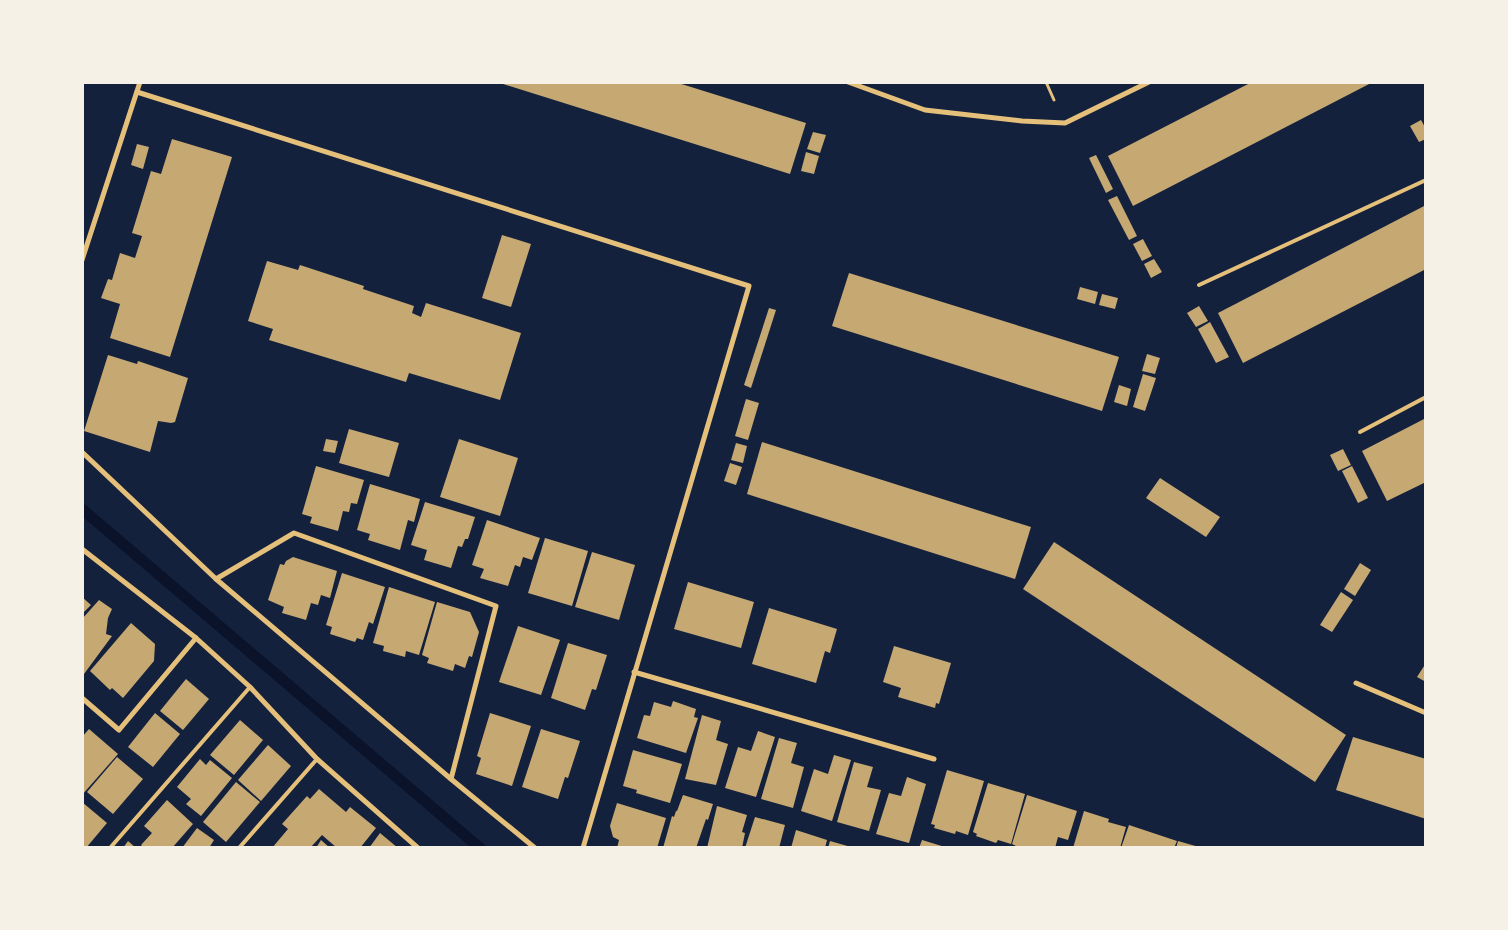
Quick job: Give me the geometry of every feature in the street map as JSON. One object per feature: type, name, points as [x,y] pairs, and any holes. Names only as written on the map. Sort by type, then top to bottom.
[{"type":"street","points":[[82,260],[140,82]]},
{"type":"street","points":[[848,82],[925,110],[1022,121],[1065,123],[1149,82]]},
{"type":"street","points":[[137,92],[749,286],[583,848]]},
{"type":"street","points":[[82,452],[216,579],[535,848]]},
{"type":"street","points":[[216,579],[294,533],[496,606],[451,779]]},
{"type":"street","points":[[82,549],[196,638],[250,687],[316,759],[418,848]]},
{"type":"street","points":[[82,698],[119,730],[196,638]]},
{"type":"street","points":[[634,672],[934,759]]},
{"type":"street","points":[[1356,683],[1426,713]]},
{"type":"lane","points":[[1199,285],[1426,180]]},
{"type":"lane","points":[[1360,432],[1426,397]]},
{"type":"lane","points":[[110,848],[250,687]]},
{"type":"lane","points":[[240,848],[316,759]]},
{"type":"building","points":[[675,82],[806,123],[790,174],[500,83]]},
{"type":"building","points":[[1252,82],[1373,82],[1133,206],[1108,156]]},
{"type":"building","points":[[1421,120],[1426,129],[1426,139],[1419,142],[1410,126]]},
{"type":"building","points":[[813,132],[826,135],[820,153],[807,149]]},
{"type":"building","points":[[172,139],[232,157],[170,357],[110,338],[120,304],[101,298],[108,279],[112,280],[120,253],[135,258],[142,236],[132,233],[151,171],[161,174]]},
{"type":"building","points":[[137,144],[149,147],[143,169],[131,165]]},
{"type":"building","points":[[806,152],[819,156],[814,174],[801,171]]},
{"type":"building","points":[[1096,155],[1113,189],[1106,193],[1089,158]]},
{"type":"building","points":[[1117,196],[1137,236],[1129,240],[1108,200]]},
{"type":"building","points":[[1426,205],[1426,269],[1243,363],[1218,313]]},
{"type":"building","points":[[502,235],[531,244],[511,307],[482,298]]},
{"type":"building","points":[[1143,239],[1152,256],[1142,261],[1133,244]]},
{"type":"building","points":[[1154,259],[1162,272],[1151,278],[1144,264]]},
{"type":"building","points":[[267,261],[298,270],[300,265],[364,286],[363,289],[414,306],[412,313],[421,317],[426,303],[521,333],[500,400],[409,373],[406,382],[269,340],[273,329],[248,321]]},
{"type":"building","points":[[849,273],[1119,357],[1102,411],[832,326]]},
{"type":"building","points":[[1080,287],[1098,292],[1095,304],[1077,299]]},
{"type":"building","points":[[1102,294],[1118,298],[1115,309],[1099,305]]},
{"type":"building","points":[[1199,306],[1208,321],[1196,327],[1187,313]]},
{"type":"building","points":[[769,308],[776,310],[751,388],[744,385]]},
{"type":"building","points":[[1210,322],[1229,357],[1216,363],[1198,329]]},
{"type":"building","points":[[1147,354],[1160,358],[1155,374],[1142,371]]},
{"type":"building","points":[[108,355],[137,364],[138,361],[188,378],[175,422],[158,421],[150,452],[84,431]]},
{"type":"building","points":[[1143,374],[1156,378],[1145,411],[1133,407]]},
{"type":"building","points":[[1119,385],[1131,389],[1127,406],[1114,402]]},
{"type":"building","points":[[746,399],[759,403],[748,440],[735,436]]},
{"type":"building","points":[[1426,418],[1426,482],[1387,501],[1362,451]]},
{"type":"building","points":[[349,429],[399,443],[389,477],[339,463]]},
{"type":"building","points":[[326,439],[338,441],[335,453],[323,451]]},
{"type":"building","points":[[459,439],[518,458],[500,516],[440,497]]},
{"type":"building","points":[[762,442],[1031,527],[1015,579],[747,494]]},
{"type":"building","points":[[736,443],[747,446],[743,463],[731,460]]},
{"type":"building","points":[[1343,449],[1351,465],[1338,471],[1330,455]]},
{"type":"building","points":[[730,463],[742,467],[736,485],[724,481]]},
{"type":"building","points":[[316,466],[364,480],[357,504],[351,503],[349,512],[343,511],[338,531],[310,523],[312,517],[302,514]]},
{"type":"building","points":[[1352,466],[1368,498],[1358,503],[1342,471]]},
{"type":"building","points":[[1160,478],[1220,517],[1206,537],[1146,498]]},
{"type":"building","points":[[370,484],[420,499],[414,522],[408,520],[400,550],[368,540],[370,534],[357,530]]},
{"type":"building","points":[[425,502],[475,517],[468,539],[465,539],[462,547],[458,546],[451,568],[424,560],[427,550],[411,545]]},
{"type":"building","points":[[487,520],[540,538],[532,560],[523,557],[520,567],[515,565],[508,586],[480,578],[484,569],[472,565]]},
{"type":"building","points":[[545,538],[588,551],[572,606],[528,593]]},
{"type":"building","points":[[1054,542],[1346,735],[1315,782],[1023,589]]},
{"type":"building","points":[[592,552],[635,565],[619,620],[575,607]]},
{"type":"building","points":[[293,557],[337,571],[330,598],[321,595],[318,605],[311,603],[306,620],[282,613],[284,607],[268,600],[280,564],[284,565],[286,561]]},
{"type":"building","points":[[1360,563],[1371,570],[1355,596],[1344,589]]},
{"type":"building","points":[[342,573],[385,587],[373,624],[369,622],[363,640],[357,638],[355,642],[330,634],[332,627],[326,625]]},
{"type":"building","points":[[688,582],[754,602],[741,648],[674,629]]},
{"type":"building","points":[[389,587],[435,602],[419,655],[406,651],[405,657],[383,651],[384,646],[373,643]]},
{"type":"building","points":[[1341,592],[1353,600],[1332,632],[1320,625]]},
{"type":"building","points":[[82,597],[91,605],[82,614]]},
{"type":"building","points":[[99,600],[112,609],[108,618],[106,634],[112,636],[84,674],[82,673],[82,619]]},
{"type":"building","points":[[437,602],[470,612],[479,632],[472,657],[469,656],[465,668],[455,664],[453,671],[427,663],[429,658],[422,655]]},
{"type":"building","points":[[769,608],[837,629],[830,653],[825,651],[816,683],[752,664]]},
{"type":"building","points":[[131,623],[155,644],[154,661],[123,698],[112,688],[110,690],[90,671]]},
{"type":"building","points":[[518,626],[560,640],[541,695],[499,682]]},
{"type":"building","points":[[568,643],[607,655],[596,690],[592,689],[585,710],[551,698]]},
{"type":"building","points":[[894,646],[951,663],[939,704],[936,703],[935,708],[898,697],[901,688],[883,682]]},
{"type":"building","points":[[1426,663],[1426,682],[1417,677]]},
{"type":"building","points":[[186,679],[209,699],[183,730],[160,711]]},
{"type":"building","points":[[673,701],[696,709],[694,717],[698,718],[686,753],[637,738],[644,715],[650,716],[654,702],[671,707]]},
{"type":"building","points":[[155,713],[180,734],[153,767],[128,747]]},
{"type":"building","points":[[490,713],[531,726],[512,786],[476,774],[481,758],[477,756]]},
{"type":"building","points":[[702,715],[721,721],[716,740],[728,744],[716,785],[685,779]]},
{"type":"building","points":[[240,720],[263,740],[234,775],[210,755]]},
{"type":"building","points":[[89,729],[118,754],[82,795],[82,737]]},
{"type":"building","points":[[541,729],[580,741],[568,778],[565,777],[558,799],[522,787]]},
{"type":"building","points":[[758,731],[775,737],[756,797],[725,788],[738,747],[751,751]]},
{"type":"building","points":[[1353,737],[1426,759],[1426,819],[1336,790]]},
{"type":"building","points":[[779,738],[797,743],[791,763],[804,767],[793,808],[761,799]]},
{"type":"building","points":[[268,745],[291,766],[261,801],[238,780]]},
{"type":"building","points":[[633,750],[682,764],[670,803],[636,793],[637,790],[623,786]]},
{"type":"building","points":[[834,755],[851,760],[832,821],[801,811],[814,769],[828,774]]},
{"type":"building","points":[[117,757],[143,779],[113,814],[87,792]]},
{"type":"building","points":[[200,759],[206,765],[210,760],[232,778],[201,816],[186,804],[191,799],[177,787]]},
{"type":"building","points":[[854,762],[873,767],[867,787],[881,790],[869,831],[837,822]]},
{"type":"building","points":[[947,770],[984,781],[968,835],[956,831],[955,834],[934,828],[935,825],[931,824]]},
{"type":"building","points":[[907,777],[926,784],[909,843],[876,834],[889,793],[901,796]]},
{"type":"building","points":[[236,782],[260,802],[226,842],[203,822]]},
{"type":"building","points":[[988,783],[1025,794],[1011,844],[998,840],[996,843],[976,836],[977,834],[973,832]]},
{"type":"building","points":[[319,789],[346,812],[350,807],[376,828],[360,848],[337,848],[322,835],[310,848],[308,846],[307,848],[272,848],[288,829],[282,824],[307,796],[310,799]]},
{"type":"building","points":[[683,795],[713,804],[708,820],[706,819],[696,848],[663,848],[672,816],[674,817]]},
{"type":"building","points":[[1027,795],[1077,811],[1068,840],[1058,837],[1055,848],[1020,848],[1012,844]]},
{"type":"building","points":[[167,800],[193,824],[172,848],[144,848],[141,845],[152,833],[144,826]]},
{"type":"building","points":[[82,802],[107,823],[86,848],[82,848]]},
{"type":"building","points":[[617,803],[666,818],[657,848],[617,848],[619,840],[613,837],[610,826]]},
{"type":"building","points":[[717,806],[747,815],[742,832],[745,833],[742,848],[707,848]]},
{"type":"building","points":[[1084,811],[1109,819],[1108,822],[1126,827],[1120,848],[1073,848]]},
{"type":"building","points":[[755,817],[785,825],[779,848],[745,848]]},
{"type":"building","points":[[1129,825],[1177,841],[1174,848],[1121,848]]},
{"type":"building","points":[[197,828],[214,840],[209,848],[182,848]]},
{"type":"building","points":[[796,830],[827,840],[825,848],[791,848]]},
{"type":"building","points":[[380,833],[398,848],[369,848]]},
{"type":"building","points":[[321,840],[330,848],[316,848]]},
{"type":"building","points":[[922,840],[945,847],[945,848],[919,848]]},
{"type":"building","points":[[128,841],[136,848],[123,848]]},
{"type":"building","points":[[830,841],[851,847],[851,848],[828,848]]},
{"type":"building","points":[[1178,841],[1199,847],[1199,848],[1176,848]]},
{"type":"waterway","points":[[82,509],[480,848]]}]
